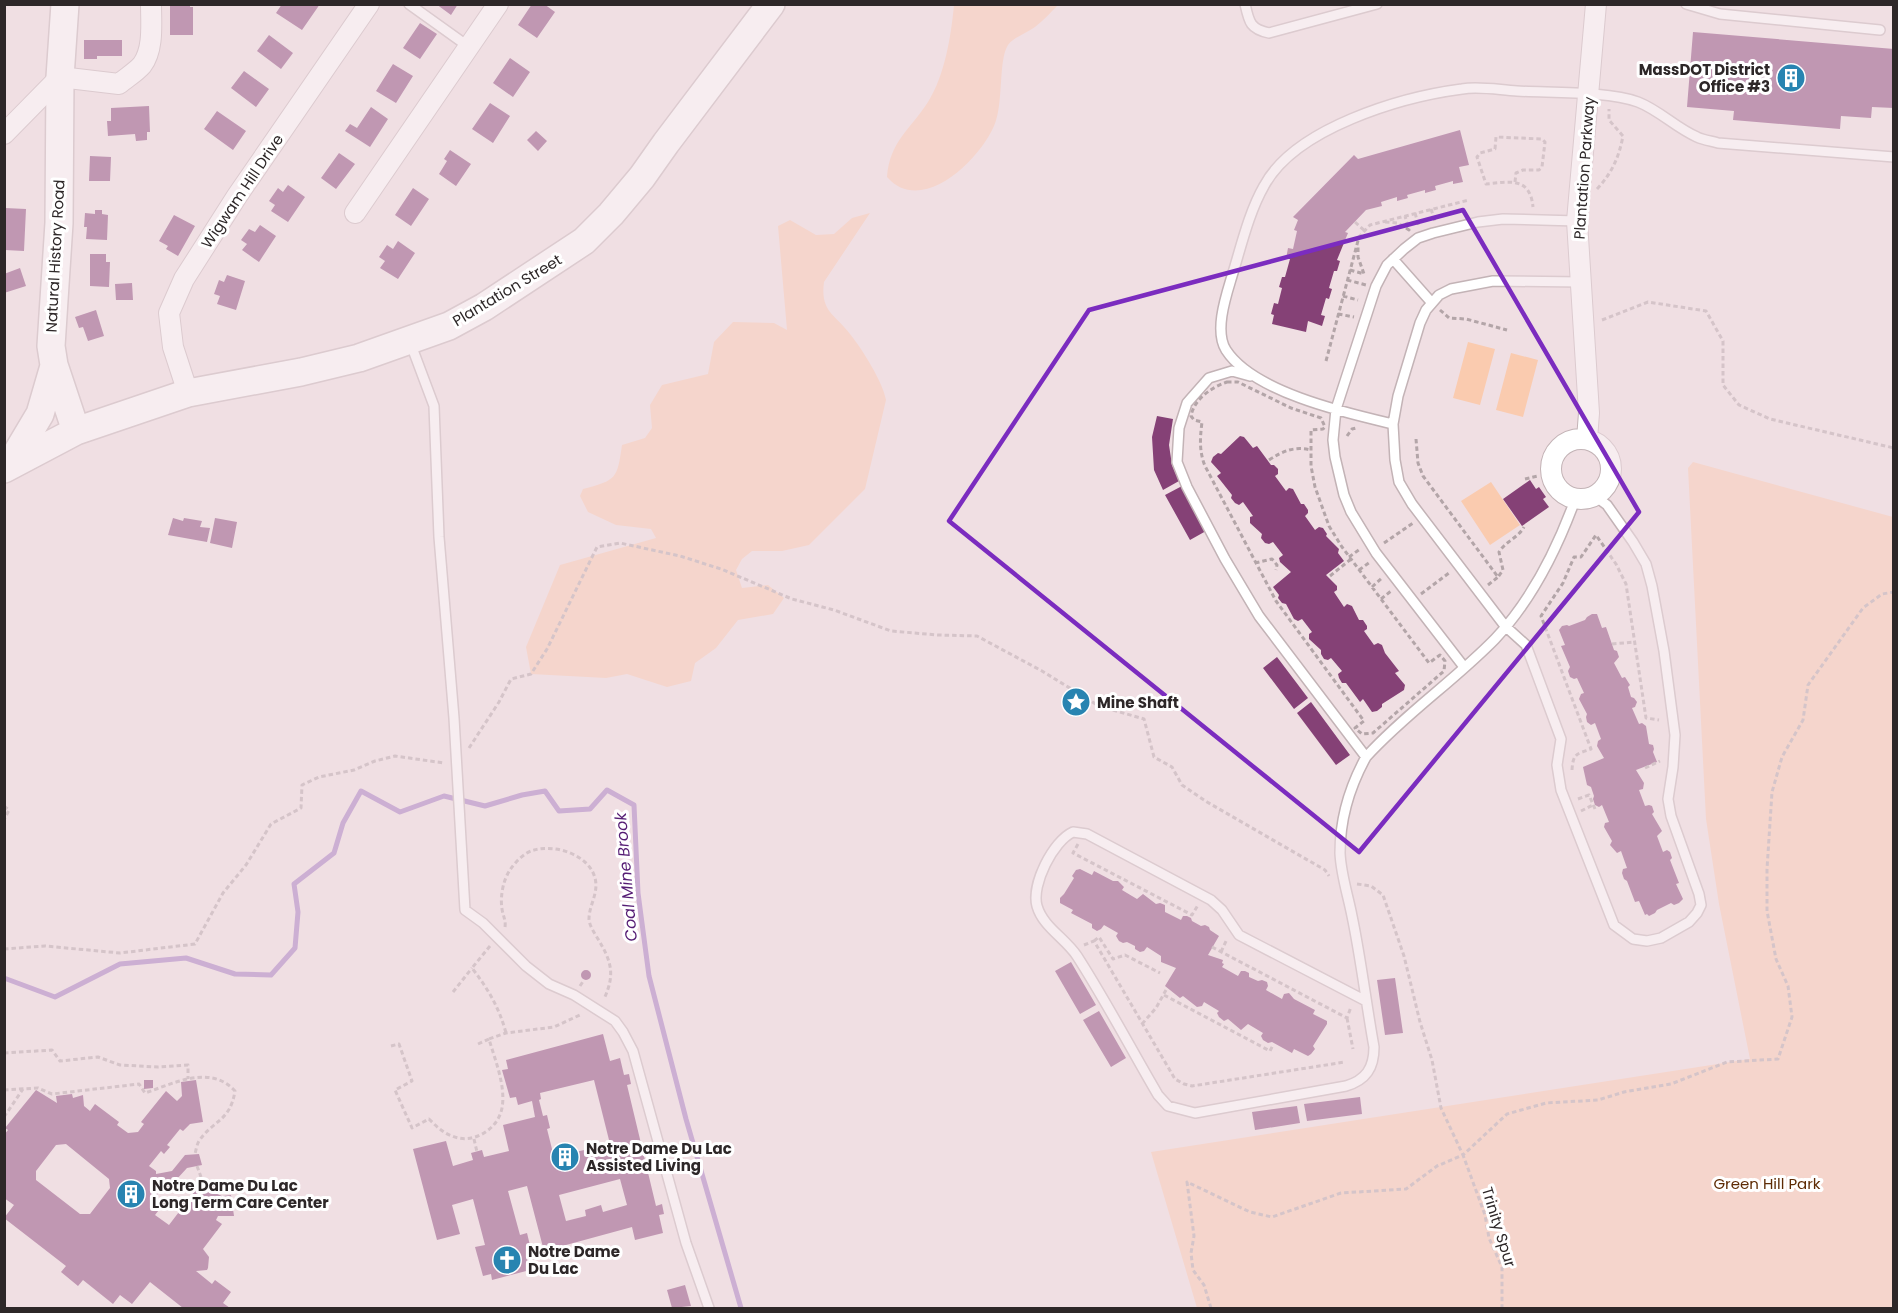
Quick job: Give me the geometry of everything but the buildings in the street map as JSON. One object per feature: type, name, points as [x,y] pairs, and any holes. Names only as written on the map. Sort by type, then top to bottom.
[{"type":"main road","name":"Natural History Road","points":[[65,4],[60,77],[59,223],[51,346],[54,365],[76,431]]},
{"type":"main road","name":"Plantation Street","points":[[7,467],[76,431],[189,393],[301,372],[359,358],[449,326],[484,307],[584,241],[642,177],[771,4]]},
{"type":"main road","points":[[7,467],[40,414],[54,365]]},
{"type":"street","points":[[4,134],[60,77],[119,84],[139,68],[147,55],[152,31],[151,4]]},
{"type":"street","name":"Wigwam Hill Drive","points":[[189,393],[173,347],[169,313],[184,279],[243,188],[369,4]]},
{"type":"street","points":[[355,213],[498,4]]},
{"type":"street","name":"Plantation Parkway","points":[[1587,439],[1589,413],[1577,221],[1596,4]]},
{"type":"street","points":[[1577,439],[1587,439],[1597,443],[1605,450],[1610,460],[1609,481],[1604,490],[1595,496],[1585,500],[1575,500],[1558,490],[1550,473],[1550,464],[1560,447],[1577,439]]},
{"type":"lane","points":[[409,4],[469,47]]},
{"type":"lane","points":[[1245,4],[1249,22],[1259,31],[1269,33],[1377,4]]},
{"type":"lane","points":[[1688,5],[1720,14],[1880,30]]},
{"type":"lane","points":[[1393,424],[1277,390],[1255,377],[1233,359],[1225,348],[1219,331],[1230,283],[1264,185],[1300,146],[1338,124],[1390,105],[1465,88],[1588,95],[1635,101],[1697,138],[1719,143],[1893,157]]},
{"type":"lane","points":[[1464,667],[1376,553],[1351,512],[1344,495],[1335,457],[1333,440],[1336,409],[1376,287],[1393,259],[1418,238],[1455,227],[1503,219],[1577,221]]},
{"type":"lane","points":[[1393,259],[1432,303]]},
{"type":"lane","points":[[1581,282],[1493,281],[1451,289],[1439,295],[1426,310],[1414,339],[1393,424],[1393,445],[1399,482],[1412,504],[1505,626],[1526,645],[1561,739],[1557,765],[1561,790],[1614,925],[1633,939],[1647,941],[1661,938],[1689,922],[1701,905],[1671,816],[1668,799],[1675,735],[1664,651],[1652,586],[1646,564],[1633,542],[1607,505],[1595,496]]},
{"type":"lane","points":[[410,341],[434,406],[439,537],[459,794],[465,910],[499,937],[526,966],[549,984],[596,1008],[615,1021],[623,1032],[633,1051],[686,1243],[709,1308]]},
{"type":"lane","points":[[1255,377],[1232,371],[1209,378],[1187,403],[1179,428],[1177,462],[1198,508],[1259,616],[1366,757]]},
{"type":"lane","points":[[1362,999],[1239,935],[1222,910],[1210,900],[1087,834],[1073,832],[1066,835],[1056,847],[1036,884],[1036,904],[1040,916],[1076,954],[1158,1095],[1168,1106],[1195,1113],[1356,1083],[1368,1074],[1374,1060],[1374,1047],[1362,999],[1340,854],[1342,825],[1354,779],[1366,757],[1396,726],[1495,639],[1543,571],[1558,544],[1575,500]]},
{"type":"path","points":[[1594,192],[1607,178],[1620,153],[1623,136],[1609,120],[1609,108]]},
{"type":"path","points":[[1515,182],[1516,173],[1523,170],[1539,170],[1542,167],[1545,142],[1542,139],[1496,136],[1495,149],[1480,153],[1477,157],[1486,184],[1515,182],[1525,186],[1530,193],[1534,221]]},
{"type":"path","points":[[1382,222],[1398,223],[1410,230],[1405,216]]},
{"type":"path","points":[[1355,222],[1365,231]]},
{"type":"path","points":[[1350,270],[1364,274],[1358,257],[1358,242]]},
{"type":"path","points":[[1347,280],[1376,287]]},
{"type":"path","points":[[1343,296],[1370,303]]},
{"type":"path","points":[[1599,321],[1648,302],[1706,311],[1724,342],[1724,385],[1739,405],[1770,419],[1893,448]]},
{"type":"path","points":[[1432,303],[1449,318],[1466,319],[1507,330]]},
{"type":"path","points":[[1227,382],[1238,382],[1282,404],[1321,418],[1325,427],[1311,430],[1311,466],[1329,526],[1351,559],[1429,663],[1440,655],[1445,661],[1444,671],[1377,730],[1368,734],[1362,734],[1355,728],[1364,721],[1276,601],[1205,466],[1201,456],[1202,422],[1194,420],[1191,416],[1192,410],[1206,393],[1227,382]]},
{"type":"path","points":[[1416,439],[1418,463],[1423,476],[1498,577],[1503,570],[1499,552],[1502,546],[1520,533],[1524,527]]},
{"type":"path","points":[[1269,460],[1293,448],[1311,450]]},
{"type":"path","points":[[1525,479],[1538,476]]},
{"type":"path","points":[[1392,537],[1401,530]]},
{"type":"path","points":[[1572,777],[1575,755],[1591,749],[1541,616],[1563,583],[1574,557],[1581,557],[1596,535],[1622,573],[1626,584],[1646,718],[1649,720],[1659,718],[1660,728]]},
{"type":"path","points":[[1255,563],[1272,559],[1277,565],[1276,570]]},
{"type":"path","points":[[1330,576],[1351,559]]},
{"type":"path","points":[[1430,588],[1439,581]]},
{"type":"path","points":[[1612,644],[1635,642]]},
{"type":"path","points":[[1646,768],[1660,762],[1662,755]]},
{"type":"path","points":[[1575,792],[1578,800],[1589,795],[1595,809]]},
{"type":"path","points":[[4,806],[9,810],[4,820]]},
{"type":"path","points":[[1078,842],[1073,853],[1192,915],[1198,904],[1205,907]]},
{"type":"path","points":[[453,992],[504,930],[506,920],[502,909],[502,888],[510,870],[523,855],[533,850],[549,848],[570,852],[587,863],[595,878],[595,894],[589,919],[593,932],[607,953],[611,968],[610,986],[596,1008],[580,1016],[554,1027],[506,1033],[477,1044]]},
{"type":"path","points":[[1221,952],[1227,939],[1225,930]]},
{"type":"path","points":[[1082,945],[1085,946],[1100,937],[1113,959],[1125,955],[1160,973]]},
{"type":"path","points":[[1094,941],[1175,1079],[1184,1084],[1192,1086],[1345,1062]]},
{"type":"path","points":[[1212,947],[1347,1018]]},
{"type":"path","points":[[472,968],[488,988],[506,1033]]},
{"type":"path","points":[[1142,1024],[1156,1008],[1166,990]]},
{"type":"path","points":[[1164,995],[1270,1051],[1273,1045]]},
{"type":"path","points":[[1353,1049],[1348,1012],[1362,999]]},
{"type":"path","points":[[391,1046],[399,1044],[412,1081],[395,1090],[412,1128],[429,1119],[439,1129],[453,1137],[474,1139],[491,1128],[502,1110],[499,1073],[489,1039]]},
{"type":"path","points":[[4,1053],[52,1050],[60,1061],[98,1058],[120,1065],[188,1065],[189,1079]]},
{"type":"path","points":[[4,1090],[38,1089],[52,1094],[139,1084],[145,1093],[181,1080],[207,1077],[226,1081],[235,1091],[234,1102],[222,1120],[199,1141],[195,1154]]},
{"type":"path","points":[[4,1118],[23,1089]]},
{"type":"path","points":[[474,1139],[477,1152]]},
{"type":"path","name":"Trinity Spur","points":[[1211,1308],[1204,1286],[1192,1270],[1191,1253],[1194,1236],[1187,1182],[1250,1212],[1272,1217],[1341,1193],[1406,1189],[1437,1166],[1462,1155],[1485,1215],[1489,1238],[1502,1267],[1502,1308]]},
{"type":"path","points":[[197,1166],[201,1178],[221,1189],[280,1184]]},
{"type":"highlighted area","points":[[1463,210],[1639,512],[1359,852],[949,521],[1089,310]]},
{"type":"green space","points":[[954,5],[1058,5],[1038,25],[1008,45],[1003,61],[997,117],[987,139],[976,154],[948,179],[933,187],[917,191],[901,188],[887,177],[892,154],[902,136],[928,102],[939,80],[949,42]]},
{"type":"green space","points":[[870,213],[824,282],[823,292],[830,312],[850,334],[871,366],[881,384],[886,400],[865,489],[809,545],[782,551],[752,551],[742,559],[736,570],[742,588],[768,585],[784,598],[773,614],[738,620],[716,648],[695,663],[691,681],[667,687],[627,674],[606,678],[531,674],[526,647],[560,565],[656,538],[651,529],[616,525],[588,512],[580,496],[583,489],[609,480],[619,465],[622,445],[645,438],[652,428],[650,405],[662,385],[708,374],[714,342],[733,322],[774,323],[787,330],[778,226],[790,220],[816,235],[834,234],[852,218]]},
{"type":"green space","points":[[1468,342],[1495,349],[1480,405],[1453,398]]},
{"type":"green space","points":[[1511,353],[1538,360],[1523,417],[1496,410]]},
{"type":"green space","name":"Green Hill Park","points":[[1693,462],[1893,517],[1893,1308],[1197,1308],[1151,1152],[1750,1059],[1719,904],[1706,819],[1688,468]]},
{"type":"green space","points":[[1491,482],[1520,525],[1490,545],[1461,501]]},
{"type":"waterway","name":"Coal Mine Brook","points":[[4,978],[55,997],[120,964],[186,958],[235,974],[271,975],[295,948],[298,912],[294,884],[334,853],[343,823],[361,791],[400,812],[444,796],[485,806],[545,791],[559,811],[590,809],[607,790],[634,805],[638,893],[649,976],[686,1119],[741,1308]]},
{"type":"place","name":"MassDOT District Office #3","points":[[1791,78]]},
{"type":"place","name":"Mine Shaft","points":[[1076,702]]},
{"type":"place","name":"Notre Dame Du Lac Assisted Living","points":[[565,1157]]},
{"type":"place","name":"Notre Dame Du Lac Long Term Care Center","points":[[131,1194]]},
{"type":"place","name":"Notre Dame Du Lac","points":[[507,1260]]}]
